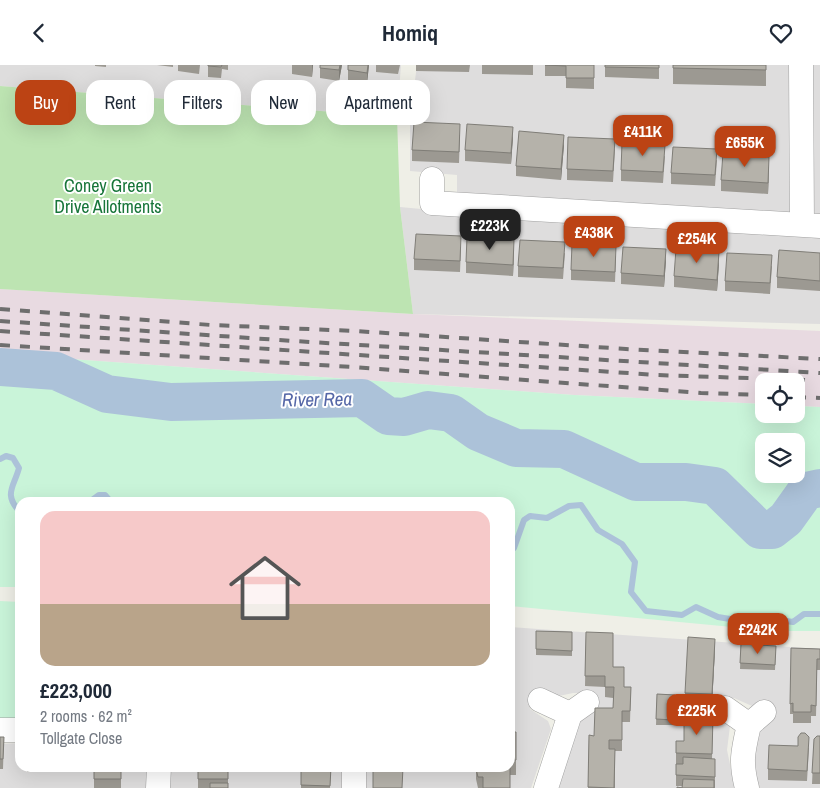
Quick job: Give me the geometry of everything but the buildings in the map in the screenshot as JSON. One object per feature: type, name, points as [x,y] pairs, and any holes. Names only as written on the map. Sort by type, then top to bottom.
[{"type":"street","points":[[432,179],[432,203],[811,225],[801,65]]},
{"type":"street","points":[[540,700],[578,708],[546,788]]},
{"type":"street","points":[[726,708],[757,718],[742,755],[743,772],[747,788]]},
{"type":"street","points":[[0,730],[15,729]]},
{"type":"street","points":[[158,788],[159,772]]},
{"type":"street","points":[[354,772],[354,788]]},
{"type":"shaded area","points":[[0,65],[401,65],[400,80],[326,80],[326,111],[316,111],[316,80],[251,80],[251,106],[241,105],[241,80],[164,80],[164,99],[154,98],[154,80],[86,80],[86,93],[76,92],[76,80],[15,80],[15,87],[0,86]]},
{"type":"shaded area","points":[[417,65],[820,65],[820,324],[413,314],[400,207],[506,217],[457,198],[457,175],[410,171],[410,125],[430,125],[430,80],[415,80]]},
{"type":"shaded area","points":[[0,289],[413,314],[820,331],[820,407],[805,406],[805,373],[755,373],[755,404],[574,395],[0,354]]},
{"type":"shaded area","points":[[515,627],[820,649],[820,788],[760,788],[749,770],[750,745],[770,705],[760,701],[752,706],[734,698],[723,701],[730,726],[727,750],[735,788],[557,788],[588,693],[573,693],[554,697],[536,690],[528,702],[530,709],[548,721],[551,729],[531,788],[0,788],[0,744],[15,743],[15,772],[515,772]]},
{"type":"green space","name":"Coney Green Drive Allotments","points":[[0,86],[15,87],[15,125],[76,125],[76,92],[86,93],[86,125],[154,125],[154,98],[164,99],[164,125],[241,125],[241,105],[251,106],[251,125],[316,125],[316,111],[326,111],[326,125],[397,125],[400,207],[413,314],[0,289]]},
{"type":"green space","points":[[0,354],[574,395],[755,404],[755,423],[805,423],[805,406],[820,407],[820,631],[775,631],[515,606],[515,497],[15,497],[15,587],[0,587]]},
{"type":"green space","points":[[0,601],[15,602],[15,723],[0,724]]},
{"type":"waterway","name":"River Rea","points":[[0,367],[56,371],[107,394],[171,402],[362,398],[388,416],[404,417],[428,410],[451,413],[478,432],[516,448],[564,449],[636,482],[686,482],[715,486],[760,530],[772,530],[786,519],[806,491],[820,488]]},
{"type":"waterway","points":[[0,459],[6,456],[13,458],[19,468],[11,490],[15,506]]},
{"type":"waterway","points":[[96,497],[99,495],[107,497]]},
{"type":"waterway","points":[[515,545],[524,520],[530,516],[547,518],[569,506],[581,505],[598,530],[622,544],[635,562],[631,592],[646,611],[682,615],[696,607],[718,617],[736,620],[753,616],[793,622],[804,614],[820,614]]},
{"type":"railway","points":[[0,309],[211,325],[355,331],[626,349],[820,359]]},
{"type":"railway","points":[[0,321],[820,373]]},
{"type":"railway","points":[[0,331],[657,375],[755,378]]},
{"type":"railway","points":[[0,345],[352,367],[701,393],[755,395]]},
{"type":"railway","points":[[805,397],[820,398]]}]
